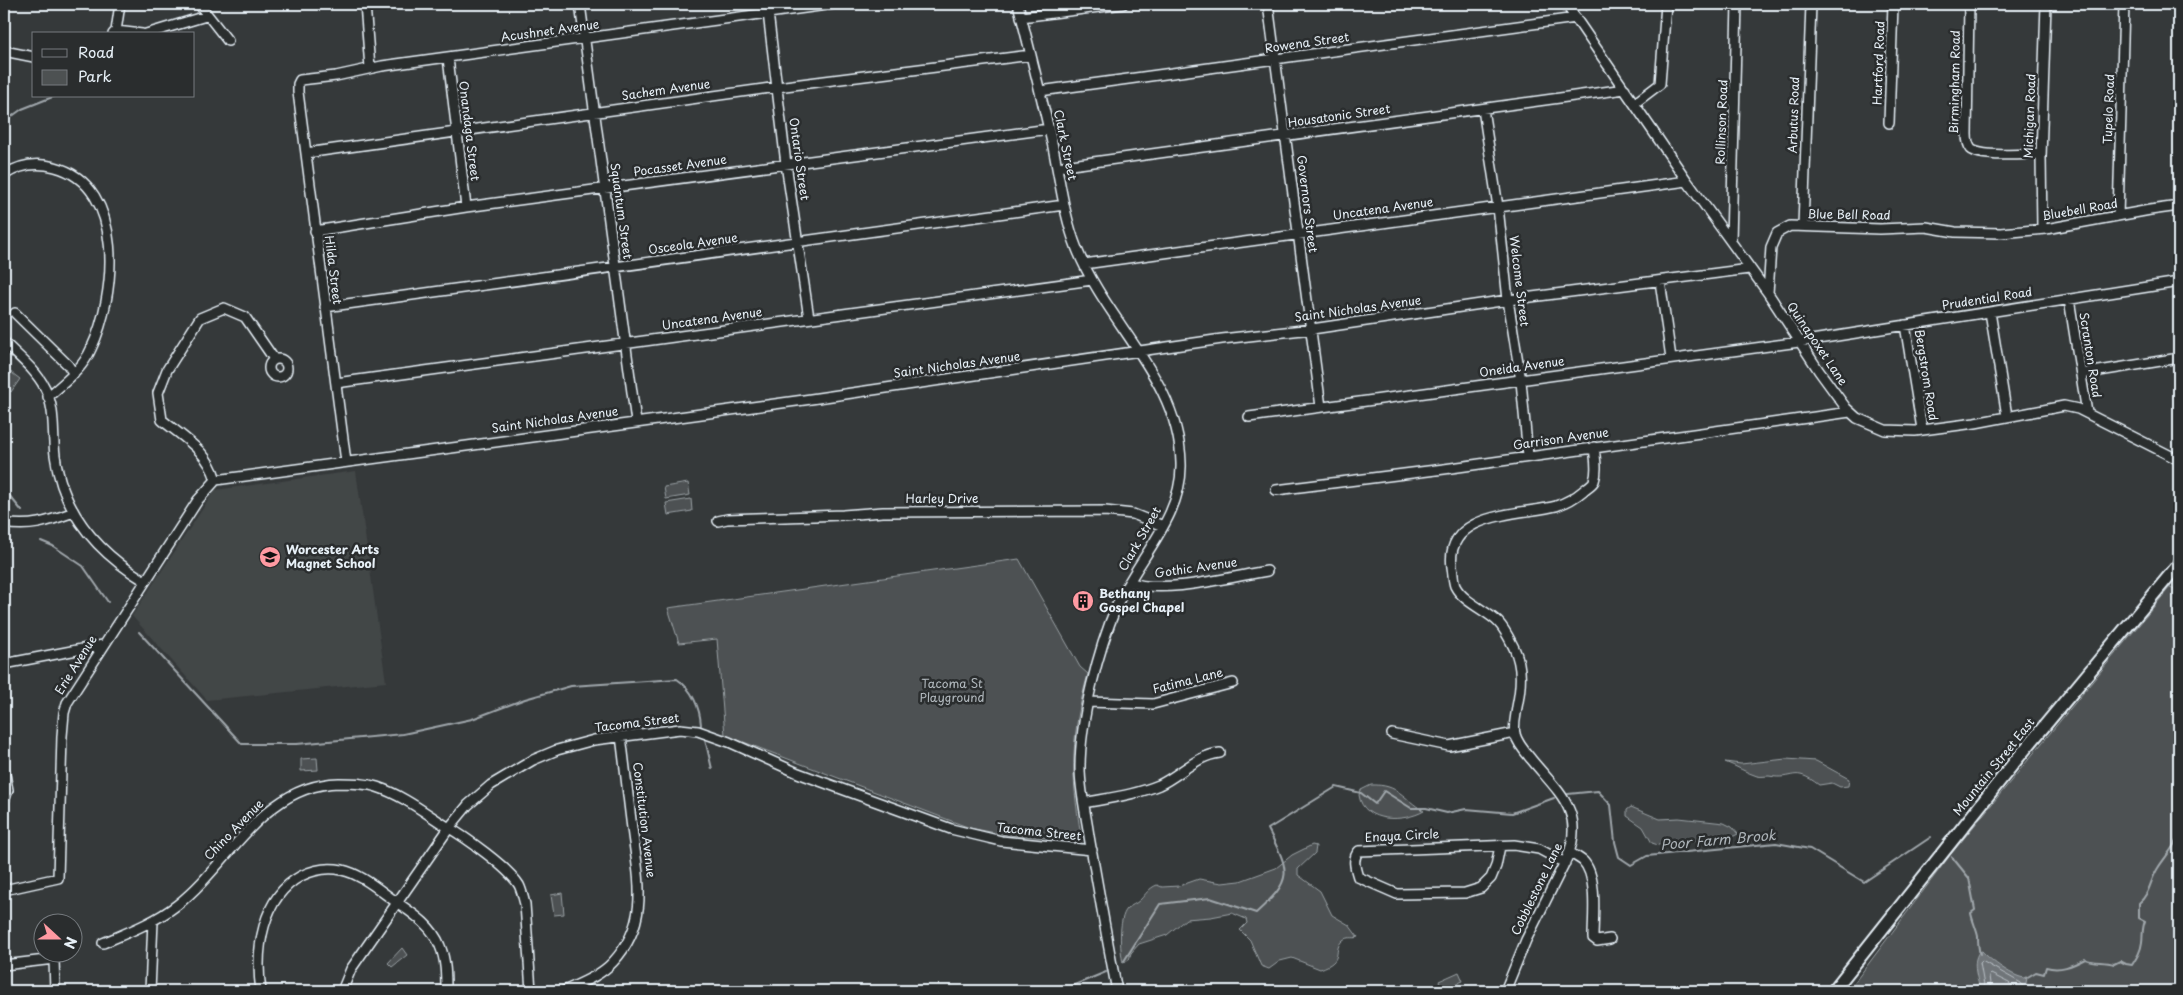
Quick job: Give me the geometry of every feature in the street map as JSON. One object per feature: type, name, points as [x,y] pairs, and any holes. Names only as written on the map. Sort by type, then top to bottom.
[{"type":"main road","name":"Mountain Street East","points":[[1833,991],[2017,759],[2179,564]]},
{"type":"street","points":[[115,32],[120,4]]},
{"type":"street","points":[[199,4],[206,16],[228,41]]},
{"type":"street","points":[[364,4],[370,68]]},
{"type":"street","name":"Squantum Street","points":[[580,4],[636,422]]},
{"type":"street","name":"Acushnet Avenue","points":[[300,80],[336,76],[370,68],[585,38],[767,8],[834,4]]},
{"type":"street","name":"Clark Street","points":[[1018,4],[1049,129],[1064,205],[1072,234],[1092,280],[1155,377],[1169,404],[1180,442],[1182,467],[1178,489],[1163,526],[1117,605],[1088,702],[1081,747],[1081,786],[1117,991]]},
{"type":"street","points":[[1021,17],[1123,4]]},
{"type":"street","name":"Governors Street","points":[[1268,4],[1321,407]]},
{"type":"street","name":"Quinapoxet Lane","points":[[1566,4],[1687,181],[1768,293],[1799,342],[1850,412],[1857,418],[1885,430],[1900,431],[1975,423],[2064,406],[2087,413],[2179,460]]},
{"type":"street","points":[[1635,103],[1660,84],[1666,4]]},
{"type":"street","name":"Rollinson Road","points":[[1731,241],[1737,4]]},
{"type":"street","name":"Arbutus Road","points":[[1803,226],[1811,4]]},
{"type":"street","name":"Hartford Road","points":[[1889,123],[1893,4]]},
{"type":"street","name":"Birmingham Road","points":[[1969,4],[1968,144],[1973,150],[1984,153],[2041,154]]},
{"type":"street","name":"Michigan Road","points":[[2042,229],[2041,154],[2046,4]]},
{"type":"street","name":"Tupelo Road","points":[[2118,216],[2124,4]]},
{"type":"street","name":"Ontario Street","points":[[767,8],[786,164],[809,318]]},
{"type":"street","points":[[153,32],[206,16]]},
{"type":"street","name":"Rowena Street","points":[[1040,92],[1576,18]]},
{"type":"street","points":[[4,51],[32,57]]},
{"type":"street","name":"Sachem Avenue","points":[[306,153],[777,87],[1031,55]]},
{"type":"street","name":"Onandaga Street","points":[[448,58],[466,207]]},
{"type":"street","name":"Hilda Street","points":[[300,80],[298,92],[346,462]]},
{"type":"street","name":"Housatonic Street","points":[[1057,167],[1625,89]]},
{"type":"street","name":"Welcome Street","points":[[1483,109],[1498,207],[1508,300],[1521,380],[1528,456]]},
{"type":"street","name":"Pocasset Avenue","points":[[315,231],[466,207],[605,190],[1049,129]]},
{"type":"street","points":[[4,175],[18,168],[34,165],[49,166],[70,172],[87,186],[100,207],[104,218],[110,255],[108,295],[92,348],[74,374],[48,397]]},
{"type":"street","name":"Uncatena Avenue","points":[[1084,264],[1687,181]]},
{"type":"street","name":"Osceola Avenue","points":[[325,307],[1064,205]]},
{"type":"street","name":"Bluebell Road","points":[[1984,233],[2042,229],[2179,206]]},
{"type":"street","name":"Blue Bell Road","points":[[1768,293],[1771,247],[1777,233],[1790,226],[1880,229],[1926,228],[1984,233]]},
{"type":"street","name":"Saint Nicholas Avenue","points":[[216,480],[804,400],[1508,300],[1749,269]]},
{"type":"street","name":"Uncatena Avenue","points":[[336,383],[1092,280]]},
{"type":"street","points":[[1660,281],[1671,358]]},
{"type":"street","name":"Prudential Road","points":[[1799,342],[2179,282]]},
{"type":"street","name":"Scranton Road","points":[[2069,300],[2087,413]]},
{"type":"street","points":[[216,480],[213,469],[205,455],[162,420],[158,394],[167,370],[200,318],[224,308],[245,316],[274,359]]},
{"type":"street","points":[[1990,312],[2007,416]]},
{"type":"street","points":[[15,313],[68,365],[74,374]]},
{"type":"street","name":"Bergstrom Road","points":[[1905,325],[1922,429]]},
{"type":"street","points":[[4,342],[36,375],[48,397],[54,423],[54,448],[57,469],[62,488],[74,512],[102,550],[120,566],[145,581]]},
{"type":"street","name":"Oneida Avenue","points":[[1249,417],[1799,342]]},
{"type":"street","points":[[2081,374],[2179,358]]},
{"type":"street","name":"Garrison Avenue","points":[[1276,490],[1850,412]]},
{"type":"street","points":[[1392,734],[1449,746],[1514,728],[1521,676],[1514,648],[1499,623],[1465,597],[1455,586],[1452,550],[1464,532],[1476,522],[1558,506],[1580,493],[1593,482],[1596,468],[1594,447]]},
{"type":"street","name":"Erie Avenue","points":[[4,890],[58,878],[64,713],[71,695],[186,518],[205,491],[216,480]]},
{"type":"street","name":"Harley Drive","points":[[718,521],[727,519],[843,516],[883,512],[1105,510],[1133,514],[1163,526]]},
{"type":"street","points":[[4,523],[26,526],[51,521],[74,512]]},
{"type":"street","name":"Gothic Avenue","points":[[1129,582],[1145,587],[1171,586],[1266,571]]},
{"type":"street","points":[[4,664],[103,646]]},
{"type":"street","name":"Fatima Lane","points":[[1088,702],[1154,704],[1233,683]]},
{"type":"street","name":"Cobblestone Lane","points":[[1506,991],[1531,930],[1570,852],[1573,844],[1574,825],[1571,810],[1526,754],[1514,728]]},
{"type":"street","name":"Tacoma Street","points":[[342,991],[351,969],[449,828],[468,805],[491,785],[533,760],[584,742],[680,729],[698,731],[798,772],[950,829],[1001,841],[1092,850]]},
{"type":"street","name":"Constitution Avenue","points":[[564,991],[598,975],[613,962],[628,940],[637,920],[640,881],[621,736]]},
{"type":"street","points":[[1084,803],[1140,791],[1160,784],[1209,754],[1220,754]]},
{"type":"street","points":[[4,769],[8,790],[4,801]]},
{"type":"street","name":"Chino Avenue","points":[[103,943],[153,921],[178,904],[263,814],[291,795],[301,790],[328,783],[359,783],[375,786],[404,799],[449,828],[508,872],[519,886],[525,904],[531,991]]},
{"type":"street","name":"Enaya Circle","points":[[1500,846],[1496,866],[1491,878],[1481,888],[1465,893],[1397,894],[1358,877],[1354,867],[1356,855],[1359,851],[1500,846],[1539,849],[1565,863]]},
{"type":"street","points":[[1570,852],[1583,861],[1590,872],[1593,938],[1597,941],[1610,939]]},
{"type":"street","points":[[261,991],[260,959],[265,922],[279,893],[298,878],[319,869],[344,870],[369,884],[422,921],[436,938],[444,958],[446,991]]},
{"type":"street","points":[[150,991],[153,921]]},
{"type":"street","points":[[4,965],[54,959],[55,991]]},
{"type":"shaded area","name":"Worcester Arts Magnet School","points":[[356,471],[386,682],[207,700],[132,616],[215,490]]},
{"type":"green space","points":[[4,367],[20,379],[11,392],[4,386]]},
{"type":"green space","points":[[688,483],[690,495],[666,499],[664,487]]},
{"type":"green space","points":[[691,499],[692,511],[668,515],[666,503]]},
{"type":"green space","name":"Tacoma St Playground","points":[[1019,559],[1080,667],[1088,674],[1075,735],[1075,792],[1081,835],[1077,840],[1006,835],[970,828],[725,735],[717,639],[679,643],[668,608]]},
{"type":"green space","points":[[2170,587],[2179,591],[2179,991],[1848,991],[1951,854]]},
{"type":"green space","points":[[317,758],[318,770],[301,771],[301,759]]},
{"type":"green space","points":[[1786,759],[1816,761],[1849,779],[1848,786],[1840,787],[1832,783],[1819,785],[1804,776],[1798,775],[1784,777],[1757,776],[1725,762],[1741,764]]},
{"type":"green space","points":[[1371,785],[1380,785],[1394,789],[1424,811],[1406,817],[1386,818],[1376,816],[1362,804],[1359,795],[1361,790]]},
{"type":"green space","points":[[1631,807],[1660,819],[1679,818],[1724,823],[1732,827],[1738,834],[1730,838],[1658,845],[1652,843],[1643,827],[1627,816],[1627,810]]},
{"type":"green space","points":[[1312,845],[1316,846],[1315,853],[1298,869],[1298,875],[1320,891],[1332,915],[1349,925],[1358,937],[1343,940],[1338,948],[1336,959],[1328,966],[1320,969],[1292,958],[1280,961],[1269,969],[1261,966],[1250,940],[1240,930],[1247,923],[1246,919],[1232,913],[1186,919],[1167,935],[1139,944],[1131,953],[1129,960],[1123,963],[1120,935],[1124,914],[1127,909],[1154,886],[1179,886],[1199,879],[1222,883],[1240,881],[1276,868],[1292,855]]},
{"type":"green space","points":[[562,893],[564,914],[554,915],[551,895]]},
{"type":"green space","points":[[402,948],[407,955],[392,967],[388,963]]},
{"type":"green space","points":[[1459,972],[1463,981],[1443,989],[1439,981]]},
{"type":"water","points":[[1982,951],[2010,972],[2027,978],[2026,983],[2030,991],[1980,991],[1976,961],[1979,952]]},
{"type":"waterway","points":[[4,122],[22,109],[50,98]]},
{"type":"waterway","points":[[4,489],[22,511]]},
{"type":"waterway","points":[[41,541],[53,546],[83,566],[108,602]]},
{"type":"waterway","points":[[139,632],[242,744],[297,744],[403,734],[472,719],[525,699],[571,686],[677,679],[691,693],[699,712],[701,725]]},
{"type":"waterway","points":[[705,739],[712,769]]},
{"type":"waterway","name":"Poor Farm Brook","points":[[1124,961],[1160,904],[1210,898],[1256,913],[1277,892],[1285,874],[1281,855],[1268,829],[1336,787],[1361,793],[1375,804],[1384,791],[1411,808],[1426,808],[1447,813],[1466,809],[1512,813],[1554,798]]},
{"type":"waterway","name":"Poor Farm Brook","points":[[1568,794],[1598,791],[1611,805],[1615,842],[1619,857],[1631,865],[1647,856],[1776,843],[1810,849],[1864,882],[1931,837]]},
{"type":"waterway","points":[[2026,978],[2036,972],[2044,974],[2046,967],[2066,967],[2085,959],[2114,964],[2120,961],[2132,965],[2141,948],[2145,921],[2139,918],[2139,903],[2179,835]]},
{"type":"waterway","name":"Poor Farm Brook","points":[[1952,857],[1969,878],[1975,910],[1971,913],[1978,935],[1980,954]]},
{"type":"waterway","name":"Poor Farm Brook","points":[[1060,991],[1106,972]]},
{"type":"place","name":"Worcester Arts Magnet School","points":[[270,557]]},
{"type":"place","name":"Bethany Gospel Chapel","points":[[1083,601]]}]
